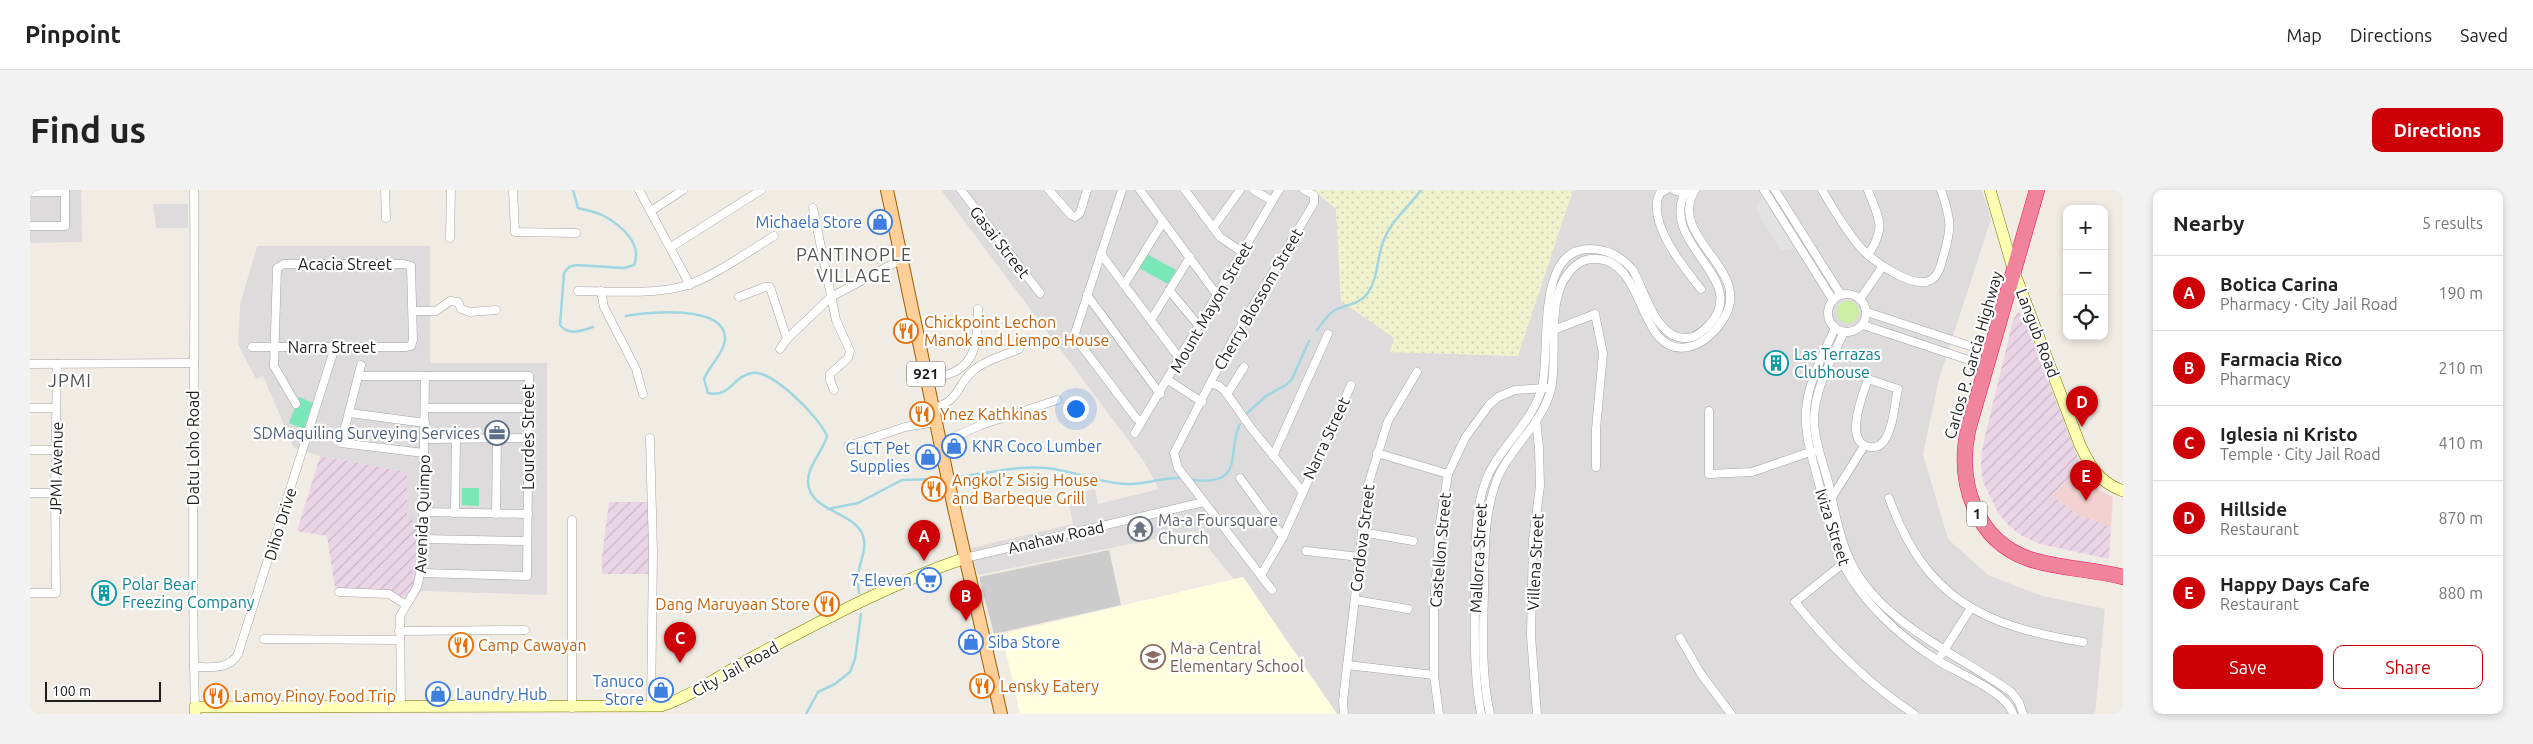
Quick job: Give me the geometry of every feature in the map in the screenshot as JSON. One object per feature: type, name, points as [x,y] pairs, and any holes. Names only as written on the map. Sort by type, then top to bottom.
[{"type":"highway","name":"Carlos P. Garcia Highway","points":[[2037,190],[1968,430],[1964,461],[1967,490],[1979,517],[2000,541],[2028,558],[2123,577]]},
{"type":"main road","name":"921","points":[[887,190],[940,444],[1001,714]]},
{"type":"street","name":"Datu Loho Road","points":[[194,190],[196,285],[191,576],[195,710]]},
{"type":"street","points":[[385,190],[386,218]]},
{"type":"street","points":[[450,238],[451,190]]},
{"type":"street","points":[[513,190],[515,232],[576,234]]},
{"type":"street","points":[[639,190],[690,285]]},
{"type":"street","points":[[651,211],[683,190]]},
{"type":"street","points":[[671,247],[752,192],[762,190]]},
{"type":"street","name":"Gasai Street","points":[[961,190],[1040,293]]},
{"type":"street","points":[[1049,190],[1075,217],[1080,213],[1087,190]]},
{"type":"street","points":[[1122,190],[1076,329],[1077,340],[1136,418],[1141,421]]},
{"type":"street","points":[[1140,190],[1217,295]]},
{"type":"street","points":[[1185,190],[1213,228],[1225,241],[1242,252]]},
{"type":"street","points":[[1213,228],[1240,190]]},
{"type":"street","points":[[1254,190],[1272,201]]},
{"type":"street","name":"Mount Mayon Street","points":[[1136,433],[1141,421],[1145,419],[1160,394],[1279,190]]},
{"type":"street","name":"Cherry Blossom Street","points":[[1204,502],[1178,468],[1174,458],[1175,448],[1202,402],[1230,343],[1312,207],[1315,197],[1304,190]]},
{"type":"street","points":[[1666,190],[1660,193],[1657,200],[1661,228],[1669,246],[1701,289]]},
{"type":"street","points":[[1674,190],[1689,192]]},
{"type":"street","points":[[1764,190],[1833,300]]},
{"type":"street","points":[[1775,190],[1841,295]]},
{"type":"street","points":[[1822,190],[1850,234],[1868,256],[1882,266],[1920,283],[1930,281],[1937,274],[1951,229],[1948,211],[1941,190]]},
{"type":"street","points":[[1868,190],[1880,228],[1877,241],[1868,256]]},
{"type":"street","name":"Langub Road","points":[[1990,190],[2014,272],[2086,458],[2099,478],[2123,491]]},
{"type":"street","points":[[30,192],[65,191],[65,226],[30,226]]},
{"type":"street","points":[[1689,192],[1689,210],[1692,227],[1723,272],[1730,296],[1726,316],[1703,341],[1694,346],[1678,348],[1663,342],[1652,328],[1634,290],[1620,269],[1602,259],[1586,260],[1582,249],[1602,250],[1620,258],[1632,270],[1665,330],[1684,338],[1697,335],[1712,321],[1720,307],[1721,299],[1718,282],[1683,232],[1680,211],[1689,192]]},
{"type":"street","points":[[814,208],[838,326],[850,351],[848,358],[830,374],[834,390]]},
{"type":"street","points":[[1778,213],[1786,208]]},
{"type":"street","points":[[1124,285],[1163,222]]},
{"type":"street","points":[[578,291],[671,289],[690,285],[774,236]]},
{"type":"street","name":"Mallorca Street","points":[[1490,714],[1484,672],[1483,636],[1488,510],[1499,475],[1536,421],[1551,388],[1554,363],[1550,332],[1549,299],[1558,271],[1568,257],[1582,249]]},
{"type":"street","points":[[1100,254],[1180,360]]},
{"type":"street","points":[[1151,320],[1190,257]]},
{"type":"street","points":[[780,349],[787,339],[831,297],[902,259]]},
{"type":"street","name":"Mallorca Street","points":[[1481,714],[1474,652],[1478,515],[1484,486],[1496,462],[1533,409],[1542,388],[1550,332],[1563,282],[1573,267],[1586,260]]},
{"type":"street","name":"Acacia Street","points":[[275,347],[276,270],[278,266],[404,264],[411,266],[413,312]]},
{"type":"street","points":[[1860,298],[1882,266]]},
{"type":"street","points":[[739,297],[765,287],[770,287],[787,339]]},
{"type":"street","points":[[1169,290],[1199,326]]},
{"type":"street","points":[[601,291],[604,307],[636,369],[643,394]]},
{"type":"street","points":[[1087,295],[1160,394]]},
{"type":"street","points":[[1841,295],[1854,295],[1860,298],[1866,312],[1862,325],[1854,331],[1844,332],[1835,328],[1828,316],[1829,307],[1833,300],[1841,295]]},
{"type":"street","points":[[413,312],[436,311],[450,301],[458,302],[461,309],[470,312],[496,310]]},
{"type":"street","points":[[927,380],[954,372],[968,361],[977,345],[978,309]]},
{"type":"street","name":"Narra Street","points":[[252,347],[411,346],[413,340],[413,312]]},
{"type":"street","points":[[1866,312],[1924,331],[1989,360]]},
{"type":"street","points":[[1550,332],[1595,314],[1603,354],[1596,429],[1596,466]]},
{"type":"street","points":[[1897,335],[1901,323]]},
{"type":"street","points":[[1862,325],[1920,343],[1989,360]]},
{"type":"street","name":"Iviza Street","points":[[1835,328],[1808,397],[1806,418],[1810,452],[1825,506],[1846,561],[1875,608],[1912,642],[1937,660],[2005,700],[2012,714]]},
{"type":"street","points":[[1920,343],[1924,331]]},
{"type":"street","name":"Iviza Street","points":[[1844,332],[1817,399],[1814,418],[1846,561],[1882,602],[1943,651],[2011,692],[2019,702],[2023,714]]},
{"type":"street","points":[[1273,456],[1328,334]]},
{"type":"street","points":[[275,347],[274,366],[296,404]]},
{"type":"street","name":"Diho Drive","points":[[194,668],[228,665],[234,662],[238,654],[335,347]]},
{"type":"street","points":[[933,408],[948,403],[973,370],[980,365],[1019,349]]},
{"type":"street","points":[[30,364],[194,363]]},
{"type":"street","name":"JPMI Avenue","points":[[30,593],[56,593],[55,450],[57,364]]},
{"type":"street","points":[[361,365],[342,443],[424,453]]},
{"type":"street","points":[[1227,394],[1244,367]]},
{"type":"street","name":"Cordova Street","points":[[1344,714],[1343,701],[1368,490],[1377,453],[1394,410],[1417,372]]},
{"type":"street","name":"Lourdes Street","points":[[359,376],[528,376],[527,576],[422,573]]},
{"type":"street","name":"Avenida Quimpo","points":[[401,708],[400,616],[417,587],[422,573],[425,376]]},
{"type":"street","points":[[1168,380],[1202,402]]},
{"type":"street","points":[[1868,380],[1898,389],[1890,427],[1884,441],[1874,447],[1864,446],[1858,435],[1855,421],[1868,380]]},
{"type":"street","points":[[1211,383],[1219,386],[1227,394],[1273,456],[1302,491]]},
{"type":"street","name":"Narra Street","points":[[1261,575],[1283,537],[1350,386]]},
{"type":"street","name":"Castellon Street","points":[[1439,714],[1434,674],[1434,606],[1441,514],[1448,474],[1465,438],[1489,405],[1506,393],[1524,389],[1551,388]]},
{"type":"street","points":[[940,444],[981,424],[1056,400]]},
{"type":"street","points":[[30,408],[56,408]]},
{"type":"street","points":[[425,408],[528,408]]},
{"type":"street","name":"Villena Street","points":[[1533,409],[1536,421],[1540,486],[1533,540],[1532,636],[1538,714]]},
{"type":"street","points":[[1709,411],[1709,474],[1752,472],[1820,449]]},
{"type":"street","points":[[350,413],[424,423]]},
{"type":"street","points":[[848,446],[906,427],[936,422]]},
{"type":"street","points":[[455,513],[456,438]]},
{"type":"street","points":[[496,514],[497,438]]},
{"type":"street","points":[[424,439],[528,438]]},
{"type":"street","points":[[650,438],[658,709]]},
{"type":"street","points":[[1825,506],[1832,498],[1864,446]]},
{"type":"street","points":[[30,450],[55,450]]},
{"type":"street","points":[[1377,453],[1448,474]]},
{"type":"street","points":[[1240,478],[1283,537]]},
{"type":"street","points":[[30,493],[55,492]]},
{"type":"street","points":[[1889,498],[1908,543],[1924,567],[1946,590],[1971,608],[2006,624],[2028,631],[2083,642]]},
{"type":"street","points":[[1204,502],[1272,590]]},
{"type":"street","name":"Anahaw Road","points":[[965,558],[1204,502]]},
{"type":"street","points":[[423,512],[528,514]]},
{"type":"street","points":[[572,520],[572,708]]},
{"type":"street","points":[[1362,532],[1413,541]]},
{"type":"street","points":[[423,539],[527,541]]},
{"type":"street","points":[[1306,551],[1360,557]]},
{"type":"street","name":"City Jail Road","points":[[195,710],[364,711],[401,708],[531,711],[572,708],[658,709],[855,605],[907,581],[965,558]]},
{"type":"street","points":[[1846,561],[1795,602],[1846,661],[1887,696],[1914,714]]},
{"type":"street","points":[[339,592],[389,594],[406,605]]},
{"type":"street","points":[[1354,600],[1408,609]]},
{"type":"street","points":[[1937,660],[1971,608]]},
{"type":"street","points":[[399,631],[524,630]]},
{"type":"street","points":[[1680,638],[1702,674],[1732,714]]},
{"type":"street","points":[[264,639],[399,640]]},
{"type":"street","points":[[1347,665],[1434,674]]},
{"type":"shaded area","points":[[30,190],[81,190],[82,242],[30,243]]},
{"type":"shaded area","points":[[941,190],[1314,190],[1336,209],[1341,301],[1394,338],[1390,352],[1517,356],[1573,190],[1982,190],[1991,219],[1939,379],[1923,454],[1948,539],[1988,575],[2042,596],[2105,609],[2095,714],[1337,714],[1243,577],[1234,579],[1194,531],[978,575],[971,548],[1073,524],[1067,495],[1095,489],[1098,504],[1159,489],[1143,460]]},
{"type":"shaded area","points":[[1314,190],[1573,190],[1518,356],[1390,352],[1394,338],[1341,301],[1336,209]]},
{"type":"shaded area","points":[[1763,198],[1794,248],[1781,250],[1755,208]]},
{"type":"shaded area","points":[[153,204],[188,204],[188,228],[156,228]]},
{"type":"shaded area","points":[[257,246],[430,246],[430,363],[547,363],[547,595],[421,591],[413,603],[406,598],[411,591],[418,520],[407,520],[407,472],[320,456],[294,448],[263,376],[256,379],[238,344],[240,305]]},
{"type":"shaded area","points":[[2018,312],[2023,316],[2082,468],[2052,495],[2078,515],[2111,527],[2109,559],[2040,544],[2022,536],[2009,526],[1998,513],[1983,482],[1981,467],[1982,449],[2013,320]]},
{"type":"shaded area","points":[[320,456],[407,472],[407,519],[419,520],[419,564],[418,575],[406,598],[386,591],[335,589],[327,536],[297,531]]},
{"type":"shaded area","points":[[2082,468],[2099,490],[2113,497],[2111,527],[2078,515],[2052,495]]},
{"type":"shaded area","points":[[609,502],[651,502],[650,574],[602,574],[602,556]]},
{"type":"shaded area","points":[[1109,550],[1121,605],[994,634],[979,577]]},
{"type":"shaded area","name":"Ma-a Central Elementary School","points":[[1243,577],[1337,714],[1020,714],[1002,634]]},
{"type":"green space","points":[[1147,254],[1176,270],[1168,284],[1139,268]]},
{"type":"green space","points":[[1848,301],[1856,304],[1859,312],[1856,320],[1848,323],[1840,320],[1837,312],[1840,304]]},
{"type":"green space","points":[[299,397],[313,403],[304,429],[289,423]]},
{"type":"green space","points":[[462,488],[479,488],[479,506],[462,505]]},
{"type":"waterway","points":[[573,190],[578,208],[601,215],[617,224],[629,236],[636,250],[634,265],[624,268],[576,265],[569,267],[564,273],[560,325],[571,332],[593,327]]},
{"type":"waterway","points":[[1317,330],[1332,312],[1361,300],[1368,293],[1374,281],[1386,234],[1421,190]]},
{"type":"waterway","points":[[626,316],[666,312],[699,315],[712,320],[721,327],[725,338],[720,354],[704,379],[708,393],[715,394],[727,390],[746,375],[752,373],[761,374],[783,386],[815,418],[827,436],[808,476],[810,492],[824,506],[851,521],[863,536],[864,549],[858,575],[859,593]]},
{"type":"waterway","points":[[1246,414],[1266,396],[1286,385],[1292,379],[1309,341]]},
{"type":"waterway","points":[[1193,480],[1210,481],[1221,478],[1228,472],[1232,464],[1236,434],[1240,424]]},
{"type":"waterway","points":[[957,477],[1036,467],[1106,482],[1126,484],[1179,478]]},
{"type":"waterway","points":[[828,509],[858,503],[902,480],[935,479]]},
{"type":"waterway","points":[[806,714],[818,692],[835,684],[850,672],[855,659],[861,614]]},
{"type":"place","name":"Michaela Store","points":[[880,222]]},
{"type":"place","name":"Chickpoint Lechon Manok and Liempo House","points":[[906,331]]},
{"type":"place","name":"Las Terrazas Clubhouse","points":[[1776,363]]},
{"type":"place","name":"Ynez Kathkinas","points":[[922,414]]},
{"type":"place","name":"Hillside","points":[[2082,427]]},
{"type":"place","name":"SDMaquiling Surveying Services","points":[[497,433]]},
{"type":"place","name":"KNR Coco Lumber","points":[[954,446]]},
{"type":"place","name":"CLCT Pet Supplies","points":[[928,457]]},
{"type":"place","name":"Angkol'z Sisig House and Barbeque Grill","points":[[934,489]]},
{"type":"place","name":"Happy Days Cafe","points":[[2086,501]]},
{"type":"place","name":"Ma-a Foursquare Church","points":[[1140,529]]},
{"type":"place","name":"Botica Carina","points":[[924,561]]},
{"type":"place","name":"7-Eleven","points":[[929,580]]},
{"type":"place","name":"Polar Bear Freezing Company","points":[[104,593]]},
{"type":"place","name":"Dang Maruyaan Store","points":[[827,604]]},
{"type":"place","name":"Farmacia Rico","points":[[966,621]]},
{"type":"place","name":"Siba Store","points":[[971,642]]},
{"type":"place","name":"Camp Cawayan","points":[[461,645]]},
{"type":"place","name":"Ma-a Central Elementary School","points":[[1153,657]]},
{"type":"place","name":"Iglesia ni Kristo","points":[[680,663]]},
{"type":"place","name":"Lensky Eatery","points":[[982,686]]},
{"type":"place","name":"Tanuco Store","points":[[661,690]]},
{"type":"place","name":"Laundry Hub","points":[[438,694]]},
{"type":"place","name":"Lamoy Pinoy Food Trip","points":[[216,696]]},
{"type":"district","name":"PANTINOPLE VILLAGE","points":[[854,265]]},
{"type":"district","name":"JPMI","points":[[70,381]]}]
